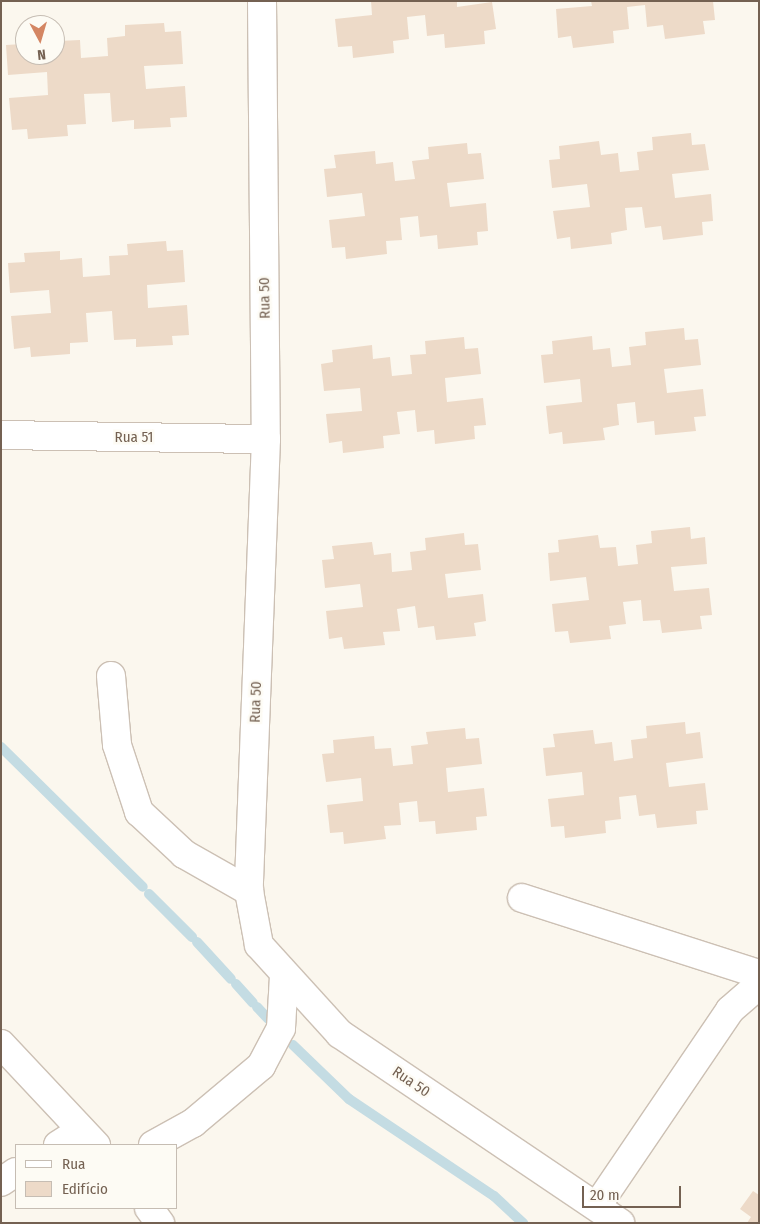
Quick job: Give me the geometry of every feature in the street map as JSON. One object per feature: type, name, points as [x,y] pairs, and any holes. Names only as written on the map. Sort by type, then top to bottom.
[{"type":"street","name":"Rua 50","points":[[262,1],[266,439],[249,891],[259,945],[284,976],[340,1034],[620,1223]]},
{"type":"street","name":"Rua 51","points":[[1,435],[266,439]]},
{"type":"street","points":[[111,676],[117,744],[139,812],[184,854],[249,891]]},
{"type":"street","points":[[522,898],[759,974]]},
{"type":"street","points":[[155,1144],[193,1123],[261,1066],[281,1028],[284,976]]},
{"type":"street","points":[[596,1206],[730,1010],[759,984]]},
{"type":"street","points":[[1,1044],[78,1141]]},
{"type":"street","points":[[1,1182],[15,1173]]},
{"type":"street","points":[[150,1209],[160,1223]]},
{"type":"building","points":[[371,1],[457,1],[457,7],[492,2],[496,29],[484,31],[485,44],[445,48],[444,34],[427,36],[425,15],[407,17],[409,39],[393,41],[394,53],[353,58],[352,46],[338,47],[335,19],[372,15]]},
{"type":"building","points":[[591,1],[713,1],[715,20],[703,21],[705,34],[665,39],[663,25],[647,27],[645,5],[627,7],[629,29],[613,31],[614,43],[573,48],[571,36],[558,38],[556,9],[592,6]]},
{"type":"building","points":[[164,23],[165,32],[181,31],[183,64],[144,66],[146,89],[185,86],[187,117],[170,118],[171,127],[134,129],[134,120],[112,122],[110,93],[84,94],[86,124],[67,125],[68,136],[28,139],[27,129],[12,130],[9,98],[48,95],[47,72],[8,75],[6,45],[15,44],[15,65],[65,65],[65,41],[80,40],[81,58],[108,56],[107,38],[125,36],[125,25]]},
{"type":"building","points":[[691,133],[692,145],[705,144],[709,170],[672,174],[675,198],[711,194],[713,221],[702,222],[703,235],[663,240],[661,226],[645,228],[642,207],[625,208],[627,230],[611,233],[612,244],[571,249],[570,237],[557,239],[553,211],[590,207],[587,184],[552,188],[549,160],[560,159],[559,146],[599,141],[601,155],[618,153],[620,172],[639,170],[637,152],[653,150],[652,137]]},
{"type":"building","points":[[467,143],[468,154],[481,153],[484,179],[447,183],[450,207],[486,203],[488,231],[477,232],[478,245],[438,249],[437,235],[420,237],[418,216],[400,218],[402,240],[386,241],[387,254],[346,259],[345,247],[332,248],[329,220],[365,216],[362,193],[327,197],[324,169],[336,168],[334,155],[375,151],[376,164],[393,162],[395,181],[415,179],[412,161],[429,159],[428,147]]},
{"type":"building","points":[[166,241],[167,251],[183,250],[185,282],[147,285],[148,308],[187,305],[189,335],[172,336],[173,345],[136,347],[136,339],[114,340],[112,311],[86,313],[88,342],[70,343],[70,354],[31,357],[30,347],[14,349],[11,316],[51,313],[49,290],[10,293],[8,263],[25,262],[24,253],[60,251],[60,260],[82,258],[83,277],[110,275],[109,256],[128,255],[127,244]]},
{"type":"building","points":[[684,328],[685,340],[698,339],[701,365],[664,369],[667,393],[703,389],[706,416],[694,417],[696,431],[655,435],[654,421],[637,423],[635,402],[617,404],[619,425],[603,428],[605,440],[563,444],[562,432],[549,434],[546,406],[582,402],[580,379],[544,383],[541,355],[553,354],[552,341],[592,336],[593,350],[610,348],[612,367],[631,365],[629,347],[646,345],[645,332]]},
{"type":"building","points":[[464,337],[465,349],[478,348],[481,374],[445,378],[447,402],[483,398],[486,425],[474,426],[475,439],[435,444],[434,430],[417,432],[415,410],[397,412],[400,434],[383,436],[384,448],[343,453],[342,441],[329,443],[326,414],[362,411],[360,388],[324,391],[321,364],[333,362],[332,350],[372,345],[373,359],[390,357],[392,376],[412,374],[410,355],[426,354],[425,341]]},
{"type":"building","points":[[690,527],[691,539],[705,537],[707,564],[671,567],[674,591],[709,588],[712,615],[700,616],[702,629],[662,633],[660,620],[643,621],[641,600],[623,602],[626,624],[609,626],[611,639],[570,643],[568,631],[555,632],[552,604],[589,600],[586,577],[550,581],[548,553],[559,552],[558,540],[598,535],[600,548],[616,547],[618,566],[638,564],[636,545],[652,543],[651,531]]},
{"type":"building","points":[[464,533],[465,545],[478,544],[481,570],[445,574],[448,598],[483,594],[486,621],[474,623],[476,636],[436,640],[434,626],[418,628],[415,606],[397,609],[400,631],[383,632],[385,645],[344,649],[342,637],[329,639],[326,611],[363,607],[360,584],[325,588],[322,560],[334,559],[332,546],[372,542],[374,555],[391,553],[392,572],[412,570],[410,552],[426,550],[425,538]]},
{"type":"building","points":[[685,722],[686,734],[700,732],[703,758],[666,763],[669,787],[705,783],[708,810],[696,811],[697,824],[657,828],[655,814],[639,816],[636,795],[619,797],[621,819],[605,821],[606,833],[565,838],[564,826],[551,827],[548,799],[584,795],[582,772],[546,776],[543,748],[555,747],[553,734],[593,730],[595,744],[612,742],[614,761],[633,758],[631,740],[647,738],[646,726]]},
{"type":"building","points":[[465,728],[466,739],[479,738],[482,764],[446,768],[448,792],[484,788],[487,816],[476,817],[477,830],[436,834],[435,821],[419,822],[417,801],[399,803],[401,825],[384,826],[386,839],[344,844],[343,832],[330,833],[327,805],[363,801],[361,778],[326,782],[322,754],[334,753],[333,740],[374,736],[375,749],[391,748],[393,766],[413,764],[411,746],[428,744],[426,732]]},
{"type":"building","points":[[753,1191],[759,1195],[759,1223],[747,1223],[751,1217],[740,1209]]},
{"type":"waterway","points":[[1,747],[143,887]]},
{"type":"waterway","points":[[149,894],[192,937]]},
{"type":"waterway","points":[[197,942],[231,979]]},
{"type":"waterway","points":[[236,984],[253,1003]]},
{"type":"waterway","points":[[257,1007],[268,1019]]},
{"type":"waterway","points":[[293,1045],[349,1099],[494,1196],[523,1223]]}]
